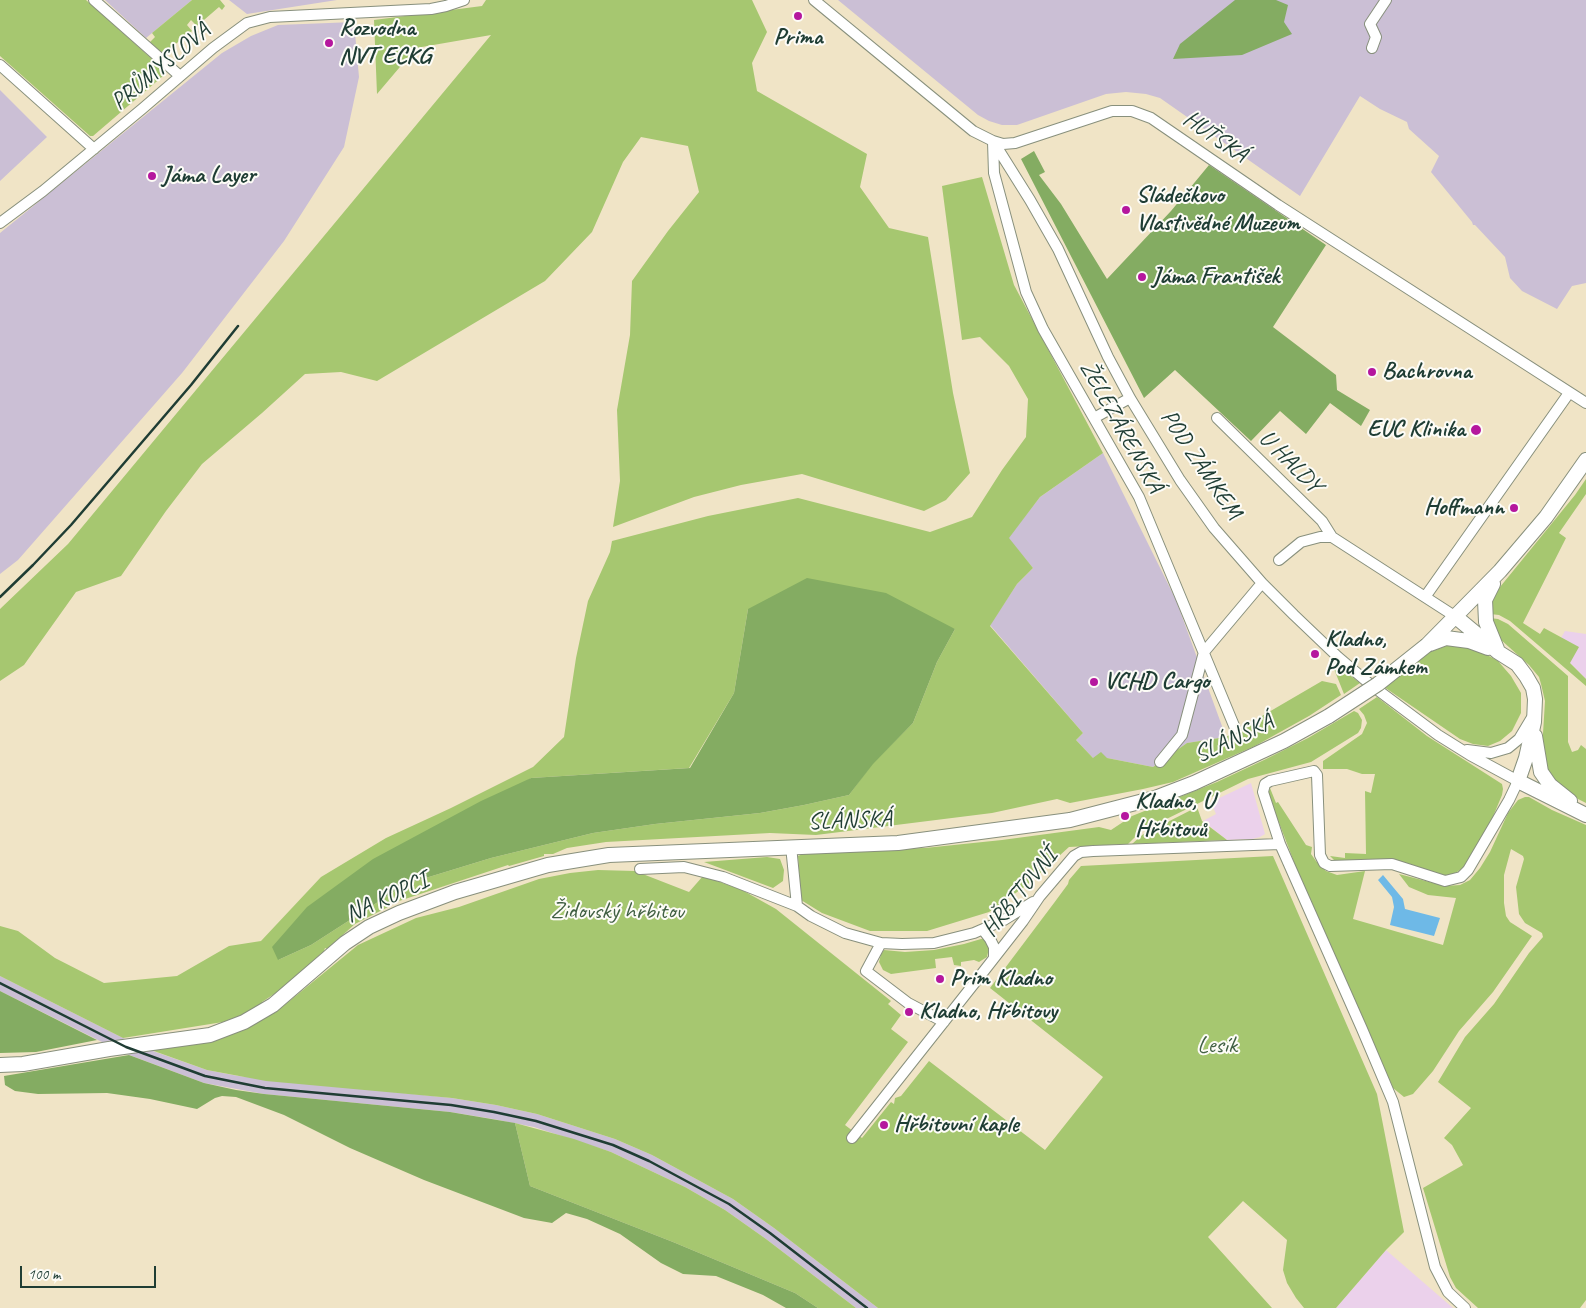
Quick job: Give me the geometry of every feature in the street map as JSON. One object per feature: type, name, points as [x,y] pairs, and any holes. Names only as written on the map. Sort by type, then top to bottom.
[{"type":"main road","points":[[1498,652],[1486,622],[1485,600],[1498,573],[1546,517],[1586,460]]},
{"type":"main road","name":"SLÁNSKÁ","points":[[791,846],[898,842],[1070,820],[1155,798],[1194,783],[1284,741],[1329,716],[1378,684],[1427,645],[1498,573]]},
{"type":"main road","points":[[1456,617],[1498,652],[1517,664],[1533,688],[1534,722],[1526,758],[1518,781]]},
{"type":"main road","points":[[1427,645],[1446,638],[1469,641],[1498,652]]},
{"type":"main road","points":[[1534,722],[1538,762],[1545,779],[1566,798],[1586,810]]},
{"type":"main road","name":"POD ZÁMKEM","points":[[1518,781],[1586,815]]},
{"type":"main road","name":"NA KOPCI","points":[[0,1065],[23,1064],[109,1049],[210,1035],[244,1022],[273,1005],[345,943],[369,927],[399,913],[455,892],[548,865],[609,855],[791,846]]},
{"type":"street","points":[[94,0],[180,76]]},
{"type":"street","name":"PRŮMYSLOVÁ","points":[[0,223],[43,191],[237,29],[258,19],[270,17],[430,8],[446,6],[464,0]]},
{"type":"street","name":"HUŤSKÁ","points":[[814,0],[973,131],[993,141],[1003,144],[1015,143],[1112,111],[1132,112],[1152,118],[1278,205],[1586,403]]},
{"type":"street","points":[[1372,48],[1376,37],[1370,24],[1386,0]]},
{"type":"street","points":[[0,66],[94,149]]},
{"type":"street","name":"POD ZÁMKEM","points":[[993,141],[1058,249],[1108,357],[1130,398],[1180,480],[1214,528],[1262,583],[1338,657],[1414,720],[1455,746],[1518,781]]},
{"type":"street","name":"ŽELEZÁRENSKÁ","points":[[993,141],[994,174],[1026,292],[1043,328],[1139,498],[1235,728]]},
{"type":"street","points":[[1425,597],[1569,393]]},
{"type":"street","points":[[1094,418],[1130,398]]},
{"type":"street","name":"U HALDY","points":[[1217,418],[1322,521],[1332,537]]},
{"type":"street","points":[[1278,560],[1300,542],[1320,537],[1332,537],[1456,617]]},
{"type":"street","name":"SLÁNSKÁ","points":[[1160,762],[1182,735],[1204,652],[1262,583]]},
{"type":"street","name":"POD ZÁMKEM","points":[[1455,746],[1484,753],[1508,748],[1524,732],[1535,708]]},
{"type":"street","points":[[1465,1308],[1448,1292],[1434,1266],[1393,1102],[1280,844],[1263,792],[1265,784],[1313,770],[1316,772],[1320,855],[1322,861],[1327,865],[1392,864],[1445,881],[1461,877],[1468,870],[1518,781]]},
{"type":"street","name":"HŘBITOVNÍ","points":[[852,1138],[1023,922],[1040,896],[1072,858],[1085,851],[1280,844]]},
{"type":"street","points":[[791,846],[797,906]]},
{"type":"street","points":[[640,869],[684,867],[724,877],[797,906],[811,916],[845,933],[881,943],[934,943],[983,930],[1016,914],[1040,896]]},
{"type":"street","points":[[983,930],[990,938],[994,947],[994,958]]},
{"type":"street","points":[[881,943],[866,971],[908,1003],[944,1022]]},
{"type":"shaded area","points":[[105,0],[192,0],[146,38]]},
{"type":"shaded area","points":[[229,0],[337,0],[247,14]]},
{"type":"shaded area","points":[[838,0],[1586,0],[1586,283],[1572,286],[1557,309],[1522,291],[1510,278],[1505,257],[1473,225],[1431,172],[1439,156],[1409,129],[1407,122],[1380,109],[1360,96],[1300,196],[1160,98],[1146,94],[1126,92],[1106,94],[1017,125],[1002,125],[989,121],[978,115]]},
{"type":"shaded area","points":[[354,22],[359,77],[344,147],[284,241],[182,373],[18,560],[0,574],[0,233],[222,53],[251,36],[278,25]]},
{"type":"shaded area","points":[[0,90],[47,137],[0,181]]},
{"type":"shaded area","points":[[1103,453],[1176,600],[1226,737],[1187,743],[1153,767],[1107,758],[1093,758],[1076,740],[1083,733],[990,625],[1017,584],[1033,568],[1008,538],[1040,497]]},
{"type":"shaded area","points":[[1565,631],[1586,634],[1586,679],[1570,663],[1569,643],[1561,638]]},
{"type":"shaded area","points":[[1251,783],[1265,834],[1252,839],[1227,840],[1203,821],[1216,814],[1212,805],[1215,800]]},
{"type":"shaded area","points":[[0,976],[129,1041],[207,1070],[238,1076],[452,1098],[496,1105],[537,1114],[615,1139],[652,1155],[733,1199],[878,1308],[856,1308],[725,1210],[685,1187],[611,1152],[534,1127],[493,1119],[450,1112],[264,1094],[204,1083],[124,1053],[0,991]]},
{"type":"shaded area","points":[[1386,1250],[1453,1308],[1336,1308]]},
{"type":"green space","points":[[0,0],[86,0],[162,68],[164,71],[163,76],[93,136],[90,136],[0,56]]},
{"type":"green space","points":[[192,0],[220,0],[225,6],[222,10],[219,7],[197,26],[191,20],[187,25],[192,31],[163,54],[150,42],[155,37],[152,33]]},
{"type":"green space","points":[[486,0],[752,0],[767,32],[752,63],[757,91],[867,154],[860,187],[889,228],[928,237],[953,393],[970,473],[946,500],[924,511],[802,474],[741,485],[694,497],[613,527],[620,481],[617,410],[630,335],[632,281],[699,192],[688,146],[641,137],[623,162],[592,232],[545,281],[377,381],[341,372],[305,374],[202,464],[166,511],[121,576],[76,592],[24,665],[0,681],[0,609],[68,544],[491,35],[416,48],[377,94],[374,20],[482,6]]},
{"type":"green space","points":[[1235,0],[1276,0],[1288,5],[1284,22],[1292,34],[1242,55],[1173,59],[1180,44]]},
{"type":"green space","points":[[1034,151],[1045,172],[1039,175],[1061,204],[1107,279],[1171,211],[1209,165],[1326,245],[1273,327],[1336,375],[1337,390],[1370,410],[1361,426],[1330,403],[1306,434],[1280,411],[1251,441],[1175,370],[1144,398],[1021,159]]},
{"type":"green space","points":[[982,177],[1014,285],[1103,453],[1040,497],[1009,538],[1033,568],[1017,584],[990,626],[1083,733],[1076,740],[1093,758],[1101,752],[1107,758],[1153,767],[1187,743],[1226,737],[1322,681],[1336,684],[1341,695],[1309,716],[1255,746],[1173,782],[1143,789],[1070,803],[1057,799],[992,813],[816,835],[770,833],[606,842],[567,848],[553,854],[544,854],[544,856],[508,865],[390,904],[390,906],[355,924],[327,949],[325,948],[324,951],[280,990],[262,1003],[242,1015],[223,1022],[123,1038],[0,976],[0,926],[18,931],[55,958],[104,983],[177,976],[229,946],[261,941],[321,877],[386,838],[533,767],[564,737],[576,658],[588,601],[610,552],[612,541],[708,516],[798,498],[930,532],[972,517],[1026,437],[1028,399],[1009,366],[980,337],[962,340],[942,186]],"holes":[[[748,609],[955,629],[937,662],[913,723],[872,764],[849,795],[760,813],[655,824],[593,833],[491,858],[406,884],[311,945],[278,960],[531,778],[689,768],[734,693]]]},
{"type":"green space","points":[[1586,479],[1586,494],[1559,533],[1566,538],[1523,623],[1540,634],[1544,628],[1579,647],[1570,663],[1586,679],[1586,686],[1510,621],[1499,615],[1490,614],[1493,598],[1500,587]]},
{"type":"green space","points":[[807,578],[886,593],[955,629],[937,662],[913,723],[873,764],[849,795],[760,813],[655,824],[593,833],[491,858],[406,884],[311,945],[278,960],[272,947],[307,907],[373,859],[481,801],[531,778],[690,768],[734,693],[748,609]]},
{"type":"green space","points":[[1490,618],[1498,619],[1508,624],[1568,676],[1568,742],[1572,752],[1578,750],[1581,745],[1586,749],[1586,803],[1576,798],[1550,778],[1542,750],[1545,701],[1539,677],[1529,665],[1500,639]]},
{"type":"green space","points":[[1449,645],[1465,646],[1480,651],[1498,661],[1511,676],[1521,693],[1521,713],[1512,731],[1500,741],[1488,746],[1473,744],[1460,739],[1384,687],[1430,652]]},
{"type":"green space","points":[[1332,664],[1347,673],[1360,683],[1344,694]]},
{"type":"green space","points":[[1377,697],[1427,736],[1502,784],[1502,795],[1492,819],[1465,866],[1449,876],[1358,861],[1334,860],[1330,856],[1345,858],[1345,853],[1366,854],[1365,791],[1371,793],[1375,774],[1362,774],[1347,769],[1323,769],[1323,761],[1362,734],[1367,723],[1359,709]]},
{"type":"green space","points":[[1354,711],[1358,713],[1362,720],[1358,733],[1311,762],[1248,779],[1140,832],[1128,844],[1069,847],[1027,885],[989,912],[927,931],[870,931],[822,913],[801,900],[798,856],[810,851],[925,848],[1099,827],[1111,830],[1132,816],[1217,782],[1264,760],[1308,738]]},
{"type":"green space","points":[[1270,788],[1276,803],[1278,802],[1306,845],[1312,847],[1311,854],[1326,871],[1337,875],[1365,871],[1353,919],[1443,945],[1456,898],[1428,895],[1409,887],[1399,874],[1445,886],[1460,885],[1470,880],[1490,852],[1508,813],[1518,800],[1525,797],[1529,797],[1552,810],[1586,825],[1586,1300],[1580,1308],[1478,1308],[1456,1288],[1450,1277],[1423,1188],[1463,1165],[1452,1145],[1444,1138],[1471,1108],[1438,1082],[1465,1037],[1494,1004],[1529,953],[1543,937],[1542,933],[1525,923],[1519,914],[1516,887],[1524,859],[1523,856],[1511,849],[1504,875],[1504,903],[1506,916],[1510,922],[1532,936],[1493,992],[1459,1031],[1433,1071],[1413,1094],[1404,1097],[1393,1088],[1299,875],[1268,794]]},
{"type":"green space","points":[[1197,807],[1202,821],[1227,840],[1132,844],[1142,835]]},
{"type":"green space","points":[[1273,856],[1377,1094],[1404,1232],[1336,1308],[1304,1308],[1287,1283],[1283,1270],[1287,1240],[1243,1201],[1208,1237],[1272,1308],[878,1308],[733,1199],[652,1155],[615,1139],[537,1114],[496,1105],[452,1098],[266,1081],[207,1070],[151,1050],[159,1047],[225,1037],[276,1012],[358,945],[416,918],[459,907],[539,879],[598,870],[635,871],[689,892],[703,876],[742,890],[776,909],[891,1001],[888,1004],[901,1015],[891,1029],[908,1042],[845,1125],[862,1138],[891,1102],[894,1104],[895,1098],[901,1096],[929,1061],[1045,1150],[1103,1077],[990,988],[1068,884],[1069,880],[1081,866]]},
{"type":"green space","points":[[767,857],[780,859],[784,870],[783,881],[773,888],[704,862]]},
{"type":"green space","points":[[985,939],[989,948],[987,957],[979,962],[974,960],[961,962],[961,966],[954,965],[952,957],[935,959],[936,968],[891,974],[883,970],[879,962],[884,950],[905,952],[934,950]]},
{"type":"green space","points":[[0,991],[97,1040],[36,1052],[0,1053]]},
{"type":"green space","points":[[129,1055],[204,1083],[236,1090],[450,1112],[515,1123],[530,1186],[673,1242],[795,1293],[818,1308],[786,1308],[763,1295],[716,1276],[683,1274],[661,1263],[620,1234],[587,1219],[566,1213],[552,1223],[524,1218],[424,1180],[350,1148],[284,1115],[236,1097],[222,1096],[215,1098],[197,1109],[150,1099],[107,1093],[38,1094],[15,1091],[5,1085],[4,1076]]},
{"type":"green space","points":[[515,1123],[574,1139],[611,1152],[685,1187],[725,1210],[766,1239],[856,1308],[818,1308],[795,1293],[673,1242],[530,1186]]},
{"type":"water","points":[[1383,875],[1403,899],[1405,909],[1440,918],[1434,936],[1390,925],[1394,907],[1392,897],[1378,880]]},
{"type":"railway","points":[[0,597],[71,525],[191,385],[238,326]]},
{"type":"railway","points":[[0,983],[126,1047],[205,1076],[265,1088],[451,1105],[494,1112],[536,1121],[613,1145],[649,1161],[729,1204],[770,1233],[867,1308]]},
{"type":"place","name":"Prima","points":[[798,16]]},
{"type":"place","name":"Rozvodna NVT ECKG","points":[[329,43]]},
{"type":"place","name":"Jáma Layer","points":[[152,176]]},
{"type":"place","name":"Sládečkovo Vlastivědné Muzeum","points":[[1126,210]]},
{"type":"place","name":"Jáma František","points":[[1142,277]]},
{"type":"place","name":"Bachrovna","points":[[1372,372]]},
{"type":"place","name":"EUC Klinika","points":[[1476,430]]},
{"type":"place","name":"Hoffmann","points":[[1514,508]]},
{"type":"place","name":"Kladno, Pod Zámkem","points":[[1315,654]]},
{"type":"place","name":"VCHD Cargo","points":[[1094,682]]},
{"type":"place","name":"Kladno, U Hřbitovů","points":[[1125,816]]},
{"type":"place","name":"Prim Kladno","points":[[940,979]]},
{"type":"place","name":"Kladno, Hřbitovy","points":[[909,1012]]},
{"type":"place","name":"Hřbitovní kaple","points":[[884,1125]]},
{"type":"park label","name":"Židovský hřbitov","points":[[617,912]]},
{"type":"park label","name":"Lesík","points":[[1217,1046]]}]
